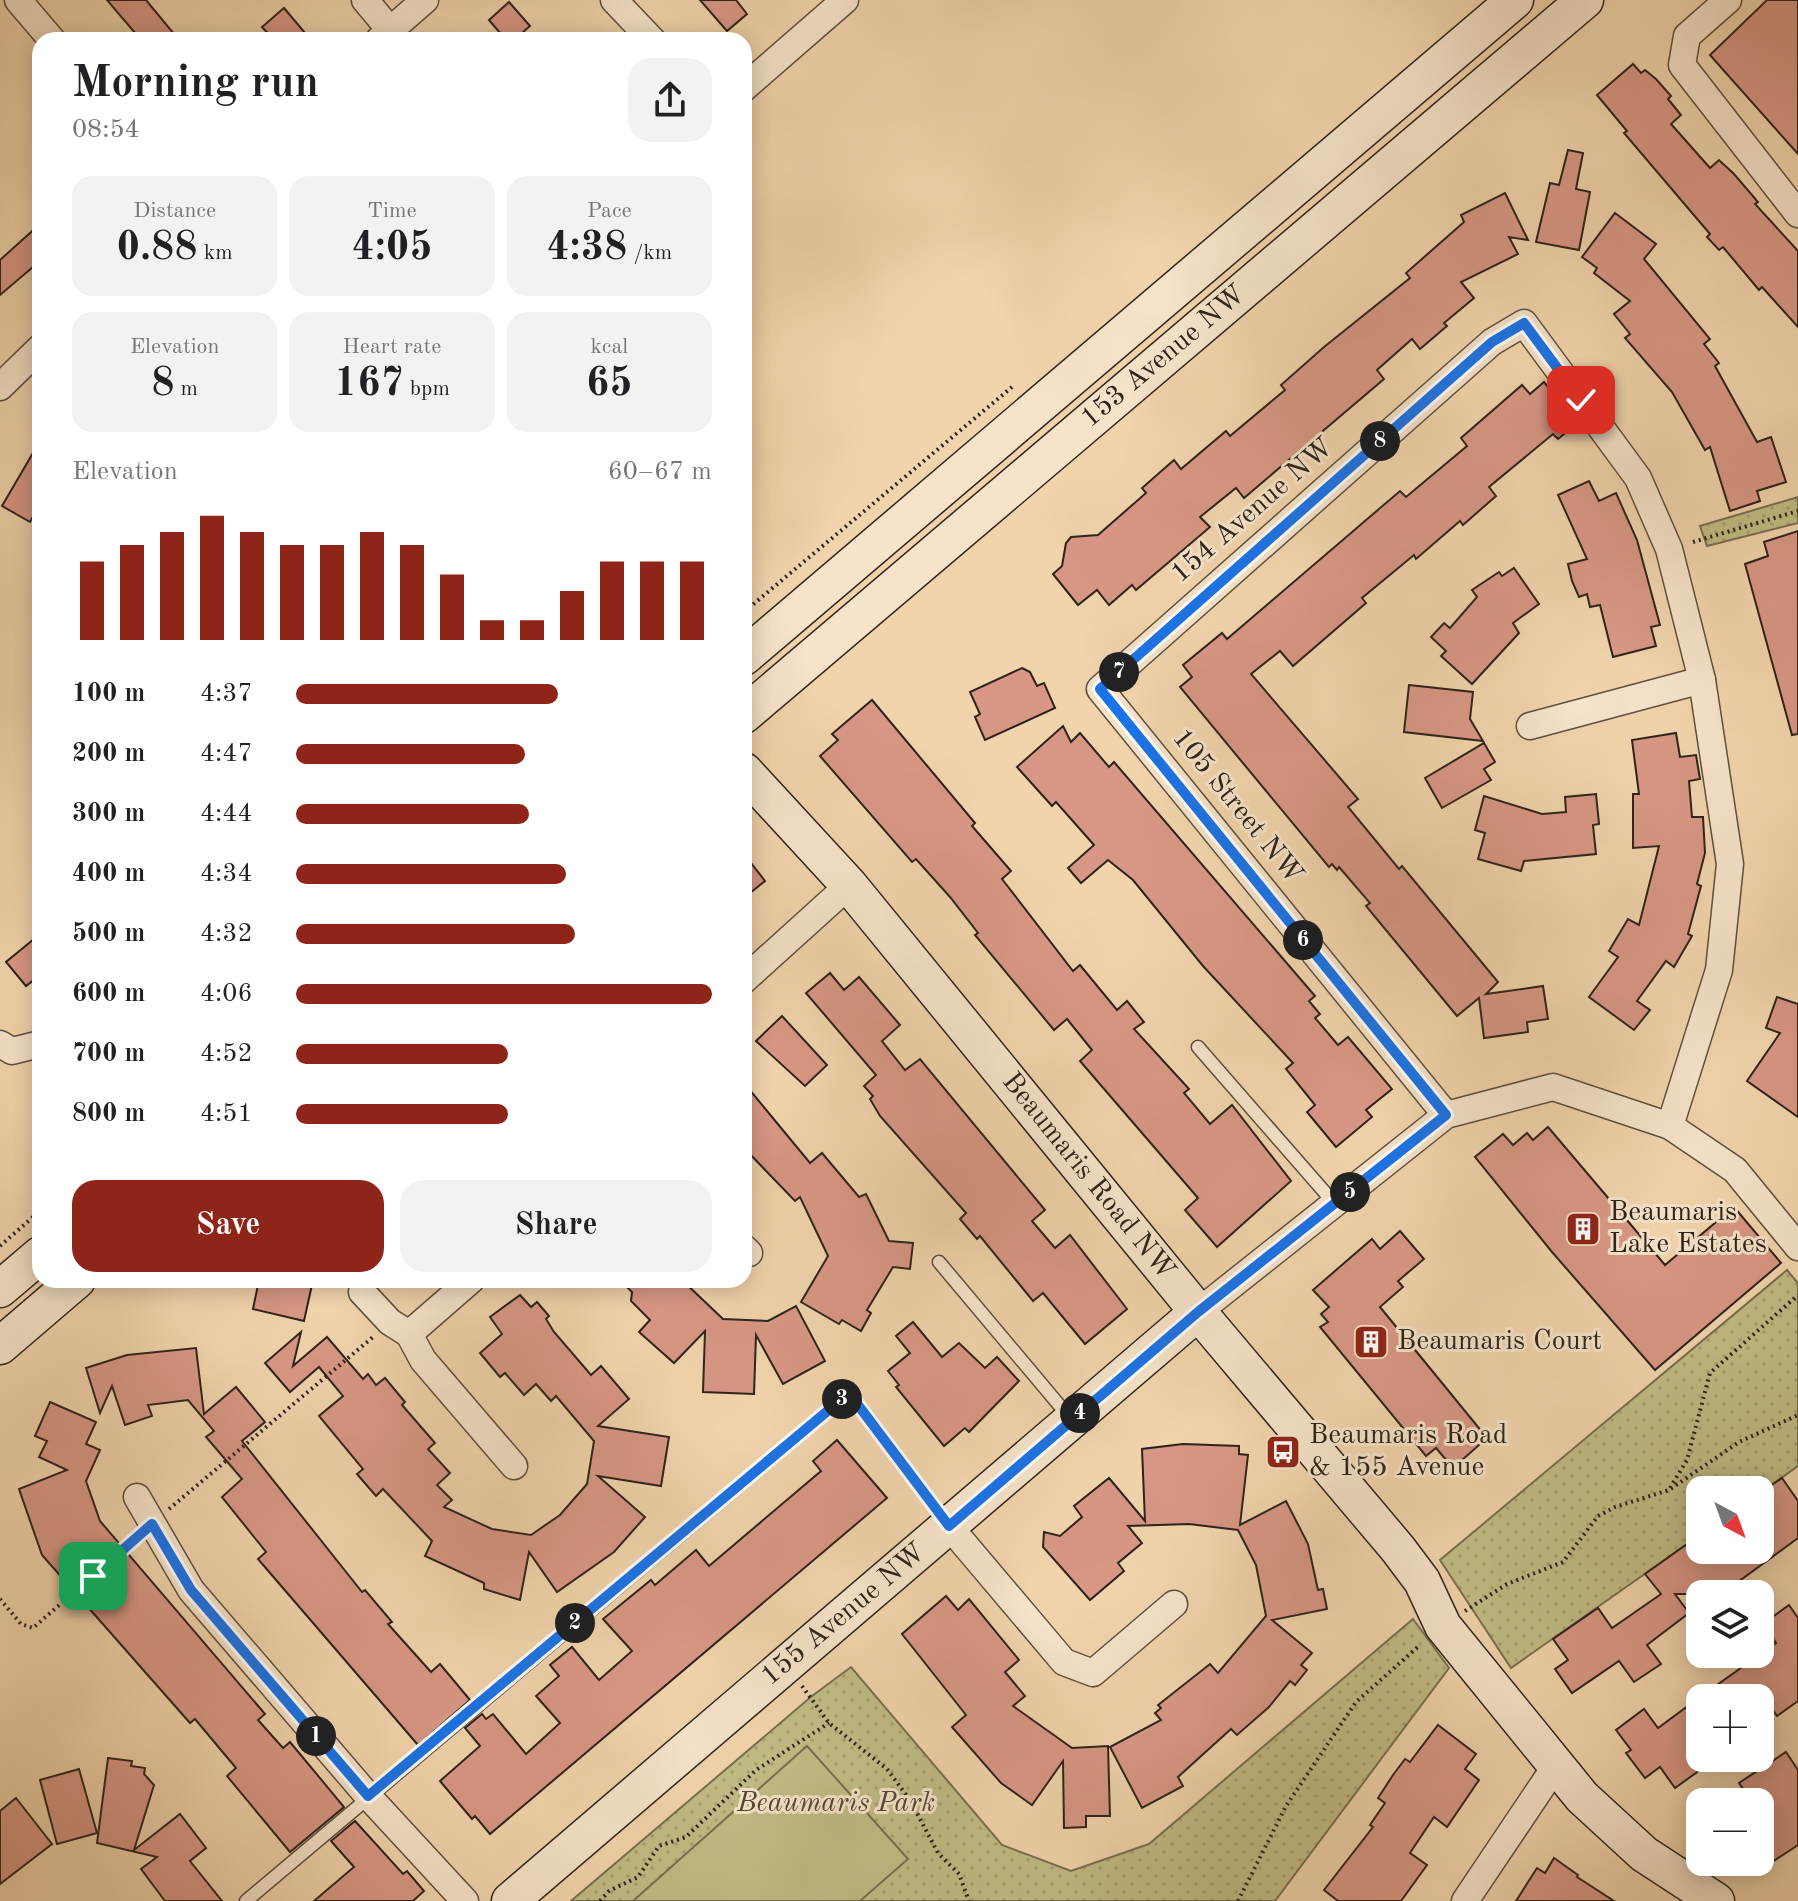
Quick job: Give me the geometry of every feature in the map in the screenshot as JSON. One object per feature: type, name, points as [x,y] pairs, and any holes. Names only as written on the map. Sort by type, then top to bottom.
[{"type":"street","points":[[18,0],[45,32]]},
{"type":"street","points":[[365,0],[382,32]]},
{"type":"street","points":[[388,32],[425,0]]},
{"type":"street","points":[[614,0],[644,32]]},
{"type":"street","points":[[752,81],[845,0]]},
{"type":"street","name":"153 Avenue NW","points":[[752,650],[1515,0]]},
{"type":"street","name":"153 Avenue NW","points":[[752,708],[1585,0]]},
{"type":"street","points":[[1728,0],[1687,36],[1682,65],[1798,214]]},
{"type":"street","name":"154 Avenue NW","points":[[1100,689],[1492,342],[1524,323],[1638,478],[1669,549]]},
{"type":"street","points":[[0,387],[32,356]]},
{"type":"street","points":[[1669,549],[1702,680],[1730,864],[1719,970],[1670,1126]]},
{"type":"street","points":[[1530,726],[1702,680]]},
{"type":"street","name":"105 Street NW","points":[[1100,689],[1446,1115]]},
{"type":"street","name":"Beaumaris Road NW","points":[[752,780],[849,885],[1198,1312],[1398,1549],[1422,1581],[1443,1626],[1555,1767],[1592,1807],[1644,1854],[1716,1901]]},
{"type":"street","points":[[752,973],[849,885]]},
{"type":"street","points":[[0,1044],[12,1051],[32,1046]]},
{"type":"street","name":"155 Avenue NW","points":[[510,1901],[1198,1312],[1446,1115],[1553,1087],[1670,1126],[1735,1170],[1798,1247]]},
{"type":"street","points":[[0,1289],[32,1262]]},
{"type":"street","points":[[0,1346],[68,1288]]},
{"type":"street","points":[[400,1328],[459,1288]]},
{"type":"street","points":[[362,1292],[400,1328],[423,1360],[514,1466]]},
{"type":"street","points":[[137,1497],[191,1590],[368,1796],[465,1901]]},
{"type":"street","points":[[949,1526],[1064,1662],[1093,1673],[1174,1604]]},
{"type":"street","points":[[1465,1901],[1555,1767]]},
{"type":"lane","points":[[1198,1047],[1335,1204]]},
{"type":"lane","points":[[939,1262],[1072,1420]]},
{"type":"lane","points":[[246,1901],[849,1393],[949,1526]]},
{"type":"path","points":[[1669,549],[1798,511]]},
{"type":"path","points":[[0,1246],[32,1218]]},
{"type":"path","points":[[1669,1490],[1687,1460],[1710,1373],[1798,1295]]},
{"type":"path","points":[[0,1599],[21,1624],[33,1628],[152,1524],[400,1328]]},
{"type":"path","points":[[1238,1901],[1286,1806],[1356,1702],[1443,1626],[1492,1592],[1563,1562],[1598,1516],[1615,1507],[1669,1490],[1739,1442],[1798,1415]]},
{"type":"path","points":[[783,1666],[816,1700],[829,1723],[887,1769],[910,1800],[938,1853],[959,1874],[969,1901]]},
{"type":"path","points":[[600,1901],[609,1891],[638,1877],[659,1846],[686,1837],[756,1770],[829,1723]]},
{"type":"green space","points":[[1798,497],[1798,523],[1707,546],[1700,526]]},
{"type":"green space","points":[[1787,1270],[1798,1283],[1798,1466],[1774,1483],[1774,1476],[1686,1476],[1686,1545],[1511,1668],[1440,1560]]},
{"type":"green space","name":"Beaumaris Park","points":[[1413,1619],[1449,1668],[1275,1901],[571,1901],[812,1696],[851,1667],[1002,1845],[1071,1871],[1149,1844]]},
{"type":"green space","points":[[807,1746],[908,1859],[860,1901],[633,1901]]},
{"type":"building","points":[[107,0],[146,0],[172,32],[134,32]]},
{"type":"building","points":[[700,0],[736,0],[747,14],[727,31]]},
{"type":"building","points":[[1767,0],[1798,0],[1798,154],[1710,55]]},
{"type":"building","points":[[509,2],[530,26],[523,32],[499,32],[489,20]]},
{"type":"building","points":[[284,8],[304,32],[267,32],[262,27]]},
{"type":"building","points":[[1633,64],[1641,73],[1645,70],[1656,79],[1671,96],[1668,99],[1681,115],[1671,124],[1710,168],[1719,160],[1734,174],[1758,202],[1755,204],[1798,251],[1798,327],[1762,287],[1759,290],[1723,247],[1719,250],[1707,237],[1710,234],[1624,133],[1627,131],[1597,95]]},
{"type":"building","points":[[1568,150],[1583,153],[1576,189],[1590,192],[1579,250],[1536,242],[1550,183],[1559,185]]},
{"type":"building","points":[[1505,193],[1528,240],[1509,237],[1518,254],[1461,282],[1474,298],[1444,323],[1447,326],[1420,349],[1412,339],[1377,370],[1384,379],[1244,498],[1236,488],[1200,517],[1210,527],[1136,590],[1132,585],[1109,605],[1097,590],[1078,605],[1053,574],[1062,566],[1066,543],[1071,537],[1098,535],[1146,493],[1142,488],[1174,460],[1181,469],[1226,431],[1230,436],[1285,390],[1281,385],[1324,347],[1410,278],[1406,273],[1464,222],[1461,215]]},
{"type":"building","points":[[1615,213],[1656,244],[1644,259],[1710,339],[1704,344],[1719,363],[1715,366],[1757,442],[1771,437],[1786,482],[1757,491],[1760,501],[1730,511],[1710,447],[1705,450],[1672,392],[1625,338],[1630,334],[1614,314],[1630,301],[1594,273],[1597,268],[1582,257]]},
{"type":"building","points":[[32,231],[32,268],[0,295],[0,260]]},
{"type":"building","points":[[1544,382],[1578,423],[1558,439],[1553,434],[1489,487],[1496,496],[1463,525],[1460,521],[1416,559],[1414,555],[1362,598],[1366,603],[1293,666],[1280,651],[1251,674],[1358,799],[1348,807],[1399,869],[1402,866],[1498,982],[1486,994],[1543,986],[1548,1019],[1527,1022],[1528,1032],[1484,1038],[1479,998],[1457,1016],[1366,906],[1370,903],[1339,867],[1337,870],[1332,864],[1329,867],[1180,687],[1192,677],[1183,665],[1222,633],[1227,639],[1400,491],[1406,497],[1467,446],[1461,438],[1522,385],[1530,394]]},
{"type":"building","points":[[32,455],[30,522],[2,506]]},
{"type":"building","points":[[1589,481],[1599,501],[1616,493],[1637,540],[1660,625],[1651,627],[1656,646],[1613,657],[1600,605],[1590,607],[1587,594],[1579,597],[1572,581],[1568,564],[1587,559],[1558,495]]},
{"type":"building","points":[[1798,531],[1798,734],[1792,735],[1745,564],[1768,556],[1764,542]]},
{"type":"building","points":[[1514,568],[1539,604],[1513,623],[1519,633],[1472,684],[1441,656],[1446,651],[1431,637],[1444,623],[1450,628],[1477,597],[1472,590],[1499,572],[1502,576]]},
{"type":"building","points":[[1022,668],[1030,672],[1037,686],[1044,683],[1055,708],[985,740],[975,717],[980,714],[970,692]]},
{"type":"building","points":[[1409,685],[1473,692],[1470,719],[1483,741],[1404,732]]},
{"type":"building","points":[[872,700],[1011,871],[1002,879],[1073,971],[1080,965],[1117,1010],[1127,1001],[1144,1022],[1134,1029],[1189,1089],[1184,1093],[1210,1124],[1232,1105],[1291,1181],[1217,1247],[1185,1210],[1198,1198],[1080,1061],[1092,1050],[1067,1019],[1054,1030],[975,935],[978,933],[950,897],[916,859],[912,862],[820,756],[838,740],[832,734]]},
{"type":"building","points":[[1063,726],[1071,742],[1080,733],[1109,767],[1114,762],[1315,996],[1309,1001],[1320,1014],[1315,1018],[1338,1045],[1348,1037],[1392,1089],[1366,1110],[1372,1117],[1336,1147],[1307,1112],[1315,1105],[1286,1069],[1293,1063],[1203,966],[1133,880],[1108,860],[1081,883],[1068,868],[1094,845],[1056,802],[1052,806],[1017,767]]},
{"type":"building","points":[[1676,733],[1680,757],[1696,755],[1700,779],[1689,781],[1692,817],[1703,817],[1705,853],[1697,884],[1701,886],[1688,934],[1692,936],[1674,967],[1666,961],[1637,1001],[1650,1010],[1634,1030],[1589,997],[1618,957],[1609,951],[1628,919],[1639,925],[1659,846],[1633,848],[1633,794],[1639,794],[1632,740]]},
{"type":"building","points":[[1484,743],[1495,762],[1484,769],[1491,780],[1442,808],[1425,778]]},
{"type":"building","points":[[1596,794],[1599,824],[1593,825],[1596,854],[1524,861],[1521,871],[1478,859],[1485,833],[1475,830],[1484,796],[1542,814],[1566,812],[1565,797]]},
{"type":"building","points":[[752,864],[765,881],[752,892]]},
{"type":"building","points":[[32,941],[32,981],[26,986],[6,962]]},
{"type":"building","points":[[830,973],[844,990],[859,977],[900,1025],[882,1041],[905,1070],[920,1059],[1045,1210],[1032,1221],[1055,1248],[1070,1235],[1127,1309],[1085,1344],[1043,1293],[1033,1301],[980,1236],[977,1239],[960,1219],[966,1213],[880,1116],[870,1099],[873,1096],[864,1086],[876,1075],[806,993]]},
{"type":"building","points":[[1777,997],[1798,1004],[1798,1117],[1747,1081],[1780,1033],[1766,1028]]},
{"type":"building","points":[[782,1016],[827,1065],[805,1086],[756,1041]]},
{"type":"building","points":[[752,1093],[810,1163],[822,1153],[859,1197],[866,1194],[889,1241],[913,1243],[910,1269],[893,1267],[867,1310],[871,1313],[861,1331],[842,1320],[839,1324],[801,1302],[828,1256],[800,1197],[795,1201],[752,1156]]},
{"type":"building","name":"Beaumaris Lake Estates","points":[[1548,1127],[1665,1265],[1734,1207],[1781,1263],[1655,1370],[1552,1252],[1475,1157],[1503,1134],[1513,1145],[1527,1133],[1533,1140]]},
{"type":"building","name":"Beaumaris Court","points":[[1400,1231],[1424,1259],[1398,1281],[1403,1287],[1380,1307],[1487,1438],[1453,1468],[1436,1448],[1426,1456],[1320,1327],[1328,1322],[1321,1314],[1329,1307],[1313,1290],[1372,1239],[1380,1249]]},
{"type":"building","points":[[257,1288],[311,1288],[304,1321],[253,1309]]},
{"type":"building","points":[[628,1288],[690,1288],[723,1319],[768,1321],[796,1306],[825,1361],[783,1384],[756,1335],[754,1394],[703,1392],[705,1331],[674,1363],[639,1332],[650,1320],[631,1301],[632,1292]]},
{"type":"building","points":[[520,1295],[531,1307],[537,1302],[549,1316],[546,1319],[554,1332],[591,1375],[601,1366],[629,1399],[598,1426],[669,1437],[661,1486],[598,1476],[645,1517],[614,1552],[557,1592],[529,1552],[520,1600],[484,1589],[484,1583],[425,1556],[432,1541],[383,1489],[376,1496],[357,1474],[363,1469],[319,1416],[343,1396],[319,1367],[290,1392],[265,1363],[301,1332],[293,1366],[327,1337],[363,1379],[368,1374],[376,1385],[385,1378],[405,1402],[402,1405],[435,1443],[428,1449],[450,1473],[437,1485],[452,1500],[444,1507],[492,1529],[531,1535],[560,1515],[587,1484],[594,1441],[556,1396],[551,1401],[536,1384],[524,1395],[505,1373],[500,1377],[480,1353],[502,1334],[490,1317]]},
{"type":"building","points":[[913,1322],[942,1357],[959,1343],[985,1368],[997,1357],[1019,1381],[969,1432],[965,1428],[944,1446],[896,1387],[899,1385],[888,1371],[910,1353],[896,1336]]},
{"type":"building","points":[[196,1348],[204,1414],[236,1387],[265,1422],[242,1441],[362,1592],[365,1590],[392,1622],[388,1624],[431,1672],[440,1664],[470,1700],[418,1745],[258,1559],[266,1552],[222,1497],[242,1479],[206,1437],[214,1431],[188,1400],[148,1405],[152,1416],[125,1425],[112,1386],[100,1413],[86,1368],[127,1355]]},
{"type":"building","points":[[50,1402],[96,1422],[86,1444],[100,1450],[86,1481],[100,1521],[265,1714],[258,1720],[283,1748],[290,1742],[344,1807],[290,1852],[227,1776],[236,1768],[195,1719],[190,1723],[42,1555],[19,1489],[67,1470],[39,1457],[47,1441],[35,1436]]},
{"type":"building","points":[[837,1440],[887,1498],[490,1834],[475,1816],[472,1819],[440,1781],[480,1746],[465,1728],[482,1714],[486,1719],[493,1714],[526,1754],[560,1723],[536,1696],[559,1676],[550,1665],[572,1647],[599,1680],[632,1651],[603,1619],[651,1580],[655,1585],[696,1550],[709,1566],[821,1471],[813,1461]]},
{"type":"building","points":[[1183,1444],[1239,1446],[1239,1454],[1248,1455],[1240,1525],[1286,1501],[1308,1544],[1318,1590],[1323,1589],[1327,1609],[1272,1620],[1312,1653],[1301,1665],[1307,1670],[1295,1685],[1290,1681],[1269,1707],[1237,1735],[1231,1729],[1178,1777],[1183,1786],[1142,1808],[1110,1747],[1161,1720],[1155,1713],[1161,1708],[1158,1705],[1210,1664],[1218,1673],[1266,1616],[1256,1565],[1238,1530],[1189,1524],[1128,1526],[1142,1543],[1118,1563],[1124,1571],[1090,1600],[1043,1547],[1044,1532],[1060,1536],[1082,1517],[1074,1506],[1109,1478],[1145,1521],[1142,1449]]},
{"type":"building","points":[[1782,1478],[1798,1501],[1798,1538],[1774,1556],[1774,1483]]},
{"type":"building","points":[[1686,1545],[1686,1564],[1763,1564],[1741,1580],[1686,1580],[1686,1594],[1675,1594],[1686,1609],[1686,1615],[1647,1645],[1661,1664],[1634,1682],[1619,1661],[1572,1693],[1555,1669],[1568,1660],[1553,1639],[1598,1608],[1612,1628],[1661,1594],[1645,1574]]},
{"type":"building","points":[[946,1596],[958,1610],[969,1599],[1019,1660],[1005,1672],[1025,1696],[1013,1706],[1072,1748],[1108,1746],[1110,1816],[1086,1816],[1086,1827],[1064,1828],[1063,1761],[1032,1805],[1001,1783],[952,1727],[966,1715],[902,1634]]},
{"type":"building","points":[[1789,1605],[1798,1618],[1798,1701],[1777,1716],[1774,1712],[1774,1684],[1718,1684],[1741,1668],[1774,1668],[1774,1616]]},
{"type":"building","points":[[1686,1707],[1686,1772],[1697,1772],[1675,1788],[1660,1767],[1645,1778],[1626,1753],[1631,1750],[1616,1730],[1644,1709],[1658,1728]]},
{"type":"building","points":[[1438,1725],[1476,1754],[1465,1769],[1479,1780],[1447,1827],[1434,1817],[1410,1853],[1427,1865],[1401,1901],[1338,1901],[1324,1890],[1373,1827],[1370,1825],[1385,1803],[1378,1798],[1393,1775],[1405,1759],[1410,1762]]},
{"type":"building","points":[[1786,1752],[1798,1770],[1798,1845],[1774,1861],[1774,1788],[1742,1788],[1739,1783],[1756,1772],[1774,1772],[1774,1760]]},
{"type":"building","points":[[108,1758],[132,1761],[131,1766],[145,1768],[144,1774],[154,1785],[134,1850],[180,1814],[206,1848],[190,1861],[222,1901],[165,1901],[141,1869],[157,1857],[97,1843]]},
{"type":"building","points":[[79,1769],[97,1833],[57,1844],[40,1780]]},
{"type":"building","points":[[16,1798],[52,1844],[0,1884],[0,1811]]},
{"type":"building","points":[[355,1821],[403,1874],[407,1871],[424,1891],[413,1901],[314,1901],[354,1867],[331,1841]]},
{"type":"building","points":[[1554,1858],[1614,1901],[1516,1901],[1537,1868],[1545,1873]]},
{"type":"place","name":"Beaumaris Lake Estates","points":[[1583,1229]]},
{"type":"place","name":"Beaumaris Court","points":[[1371,1342]]},
{"type":"place","name":"Beaumaris Road & 155 Avenue","points":[[1283,1452]]},
{"type":"route","points":[[93,1576],[152,1524],[191,1590],[368,1796],[849,1393],[949,1526],[1198,1312],[1446,1115],[1100,689],[1492,342],[1524,323],[1581,400]]}]
